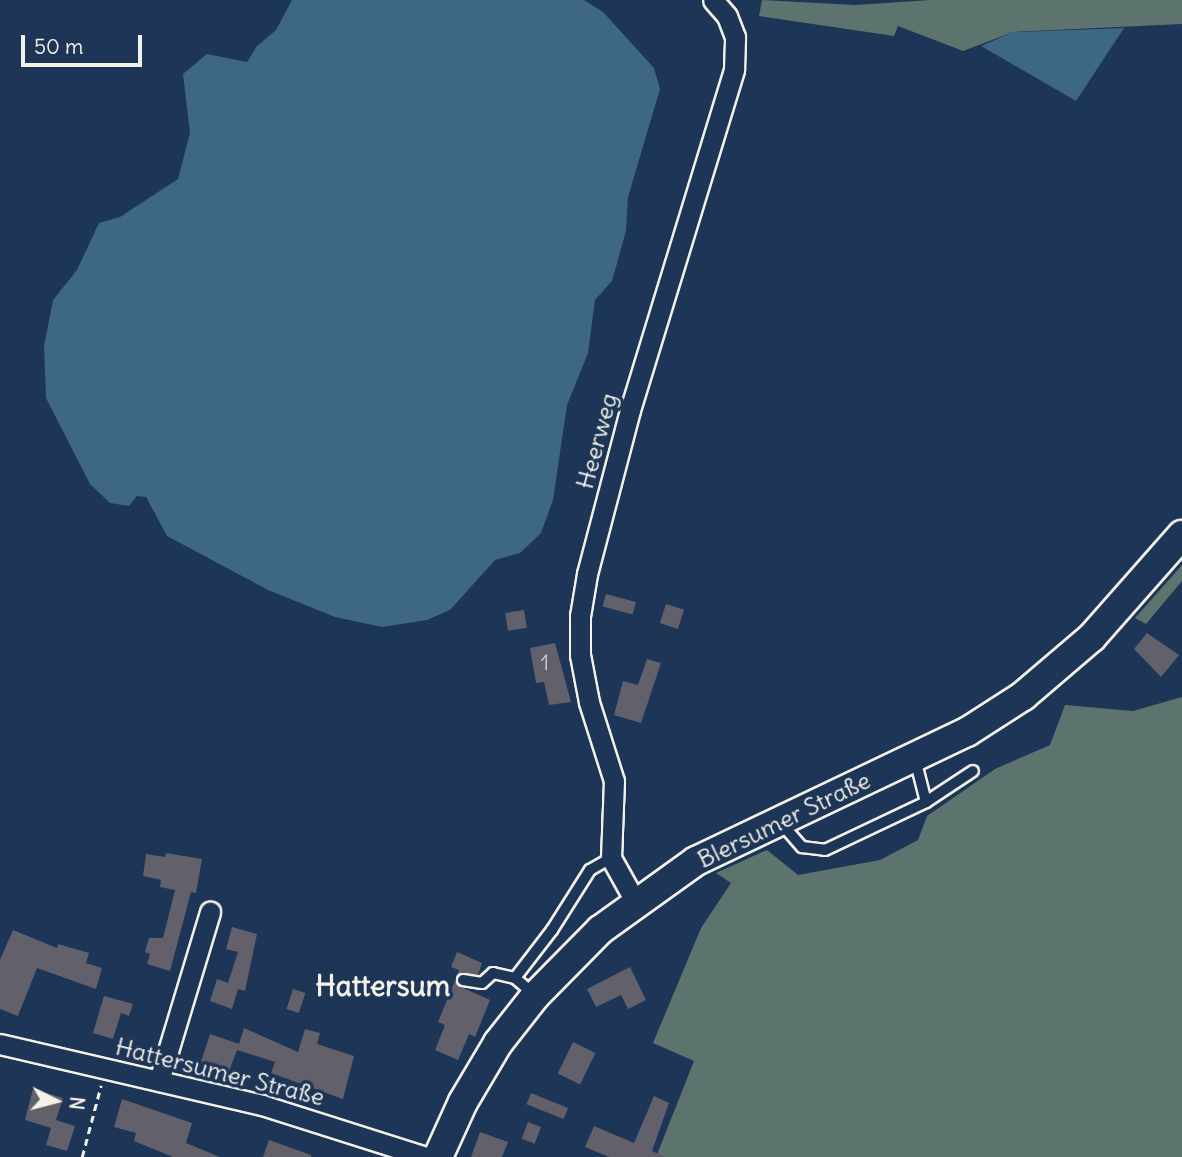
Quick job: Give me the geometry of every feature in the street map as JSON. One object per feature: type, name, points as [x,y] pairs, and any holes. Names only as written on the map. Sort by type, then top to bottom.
[{"type":"main road","name":"Blersumer Straße","points":[[438,1157],[525,987],[635,901],[696,861],[779,819],[967,732],[1044,680],[1092,637],[1182,535]]},
{"type":"street","name":"Heerweg","points":[[611,858],[614,781],[589,702],[580,655],[580,616],[587,574],[630,410],[734,69],[735,37],[727,16],[713,0]]},
{"type":"street","points":[[611,858],[635,901]]},
{"type":"street","points":[[159,1081],[210,912]]},
{"type":"street","name":"Hattersumer Straße","points":[[0,1044],[261,1105],[426,1157]]},
{"type":"lane","points":[[915,758],[926,802]]},
{"type":"lane","points":[[779,819],[802,848],[825,850],[926,802],[973,771]]},
{"type":"lane","points":[[463,980],[482,982],[493,973],[525,987],[552,930],[590,870],[611,858]]},
{"type":"path","points":[[82,1157],[106,1069]]},
{"type":"green space","points":[[762,0],[855,5],[930,0],[1182,0],[1182,24],[1013,32],[963,51],[898,26],[894,36],[759,16]]},
{"type":"green space","points":[[1182,565],[1182,581],[1146,624],[1135,618]]},
{"type":"green space","points":[[1182,697],[1182,1157],[656,1157],[694,1061],[653,1043],[701,928],[731,883],[716,873],[767,850],[798,875],[880,860],[918,840],[927,816],[995,769],[1050,745],[1065,705],[1133,711]]},
{"type":"water","points":[[292,0],[584,0],[603,12],[654,68],[660,89],[628,197],[626,231],[612,281],[595,300],[588,353],[567,405],[553,500],[541,533],[520,553],[495,560],[450,610],[427,620],[382,627],[335,617],[268,590],[167,536],[146,497],[137,496],[129,506],[110,503],[90,484],[46,398],[44,346],[53,300],[77,270],[99,223],[120,217],[178,179],[190,133],[183,74],[207,54],[247,62],[257,46],[276,30]]},
{"type":"water","points":[[1124,28],[1076,101],[981,46],[1013,32]]},
{"type":"building","points":[[606,594],[636,602],[633,615],[603,607]]},
{"type":"building","points":[[666,604],[684,610],[678,629],[660,623]]},
{"type":"building","points":[[524,610],[527,628],[508,631],[505,613]]},
{"type":"building","points":[[1147,633],[1179,655],[1161,677],[1134,649]]},
{"type":"building","points":[[555,643],[571,702],[549,705],[544,682],[536,683],[530,648]]},
{"type":"building","points":[[647,659],[661,663],[641,723],[614,715],[623,681],[638,685]]},
{"type":"building","points":[[166,853],[202,859],[196,893],[191,892],[170,971],[147,964],[150,954],[145,952],[149,938],[163,938],[175,890],[160,887],[161,880],[143,876],[146,854],[165,857]]},
{"type":"building","points":[[232,927],[257,934],[245,991],[238,989],[232,1009],[210,1001],[217,979],[228,983],[238,952],[226,949]]},
{"type":"building","points":[[13,930],[57,948],[58,944],[89,953],[86,963],[102,968],[96,989],[37,968],[18,1016],[0,1009],[0,960]]},
{"type":"building","points":[[457,952],[482,963],[478,975],[461,973],[456,977],[459,970],[451,967]]},
{"type":"building","points":[[630,967],[646,1000],[628,1009],[621,995],[596,1007],[587,989]]},
{"type":"building","points":[[456,978],[459,986],[490,1000],[475,1037],[469,1034],[458,1060],[435,1050],[445,1025],[438,1022]]},
{"type":"building","points":[[293,989],[305,993],[299,1013],[287,1009]]},
{"type":"building","points":[[104,996],[133,1004],[129,1016],[121,1013],[113,1039],[93,1033]]},
{"type":"building","points":[[244,1028],[298,1052],[305,1029],[320,1033],[317,1044],[354,1056],[343,1099],[271,1073],[275,1062],[237,1050],[228,1074],[200,1065],[210,1034],[239,1044]]},
{"type":"building","points":[[573,1042],[595,1053],[580,1084],[558,1073]]},
{"type":"building","points":[[33,1089],[63,1098],[56,1120],[75,1126],[67,1151],[46,1145],[51,1128],[25,1120]]},
{"type":"building","points":[[531,1093],[568,1108],[564,1119],[527,1104]]},
{"type":"building","points":[[654,1096],[669,1103],[652,1151],[665,1157],[609,1157],[585,1147],[594,1126],[634,1143]]},
{"type":"building","points":[[122,1099],[192,1123],[186,1143],[220,1157],[173,1157],[134,1141],[136,1133],[114,1127]]},
{"type":"building","points":[[528,1122],[541,1127],[535,1144],[522,1139]]},
{"type":"building","points":[[480,1132],[508,1142],[502,1157],[471,1157]]},
{"type":"building","points":[[269,1140],[311,1155],[311,1157],[263,1157]]},
{"type":"district","name":"Hattersum","points":[[383,986]]}]
